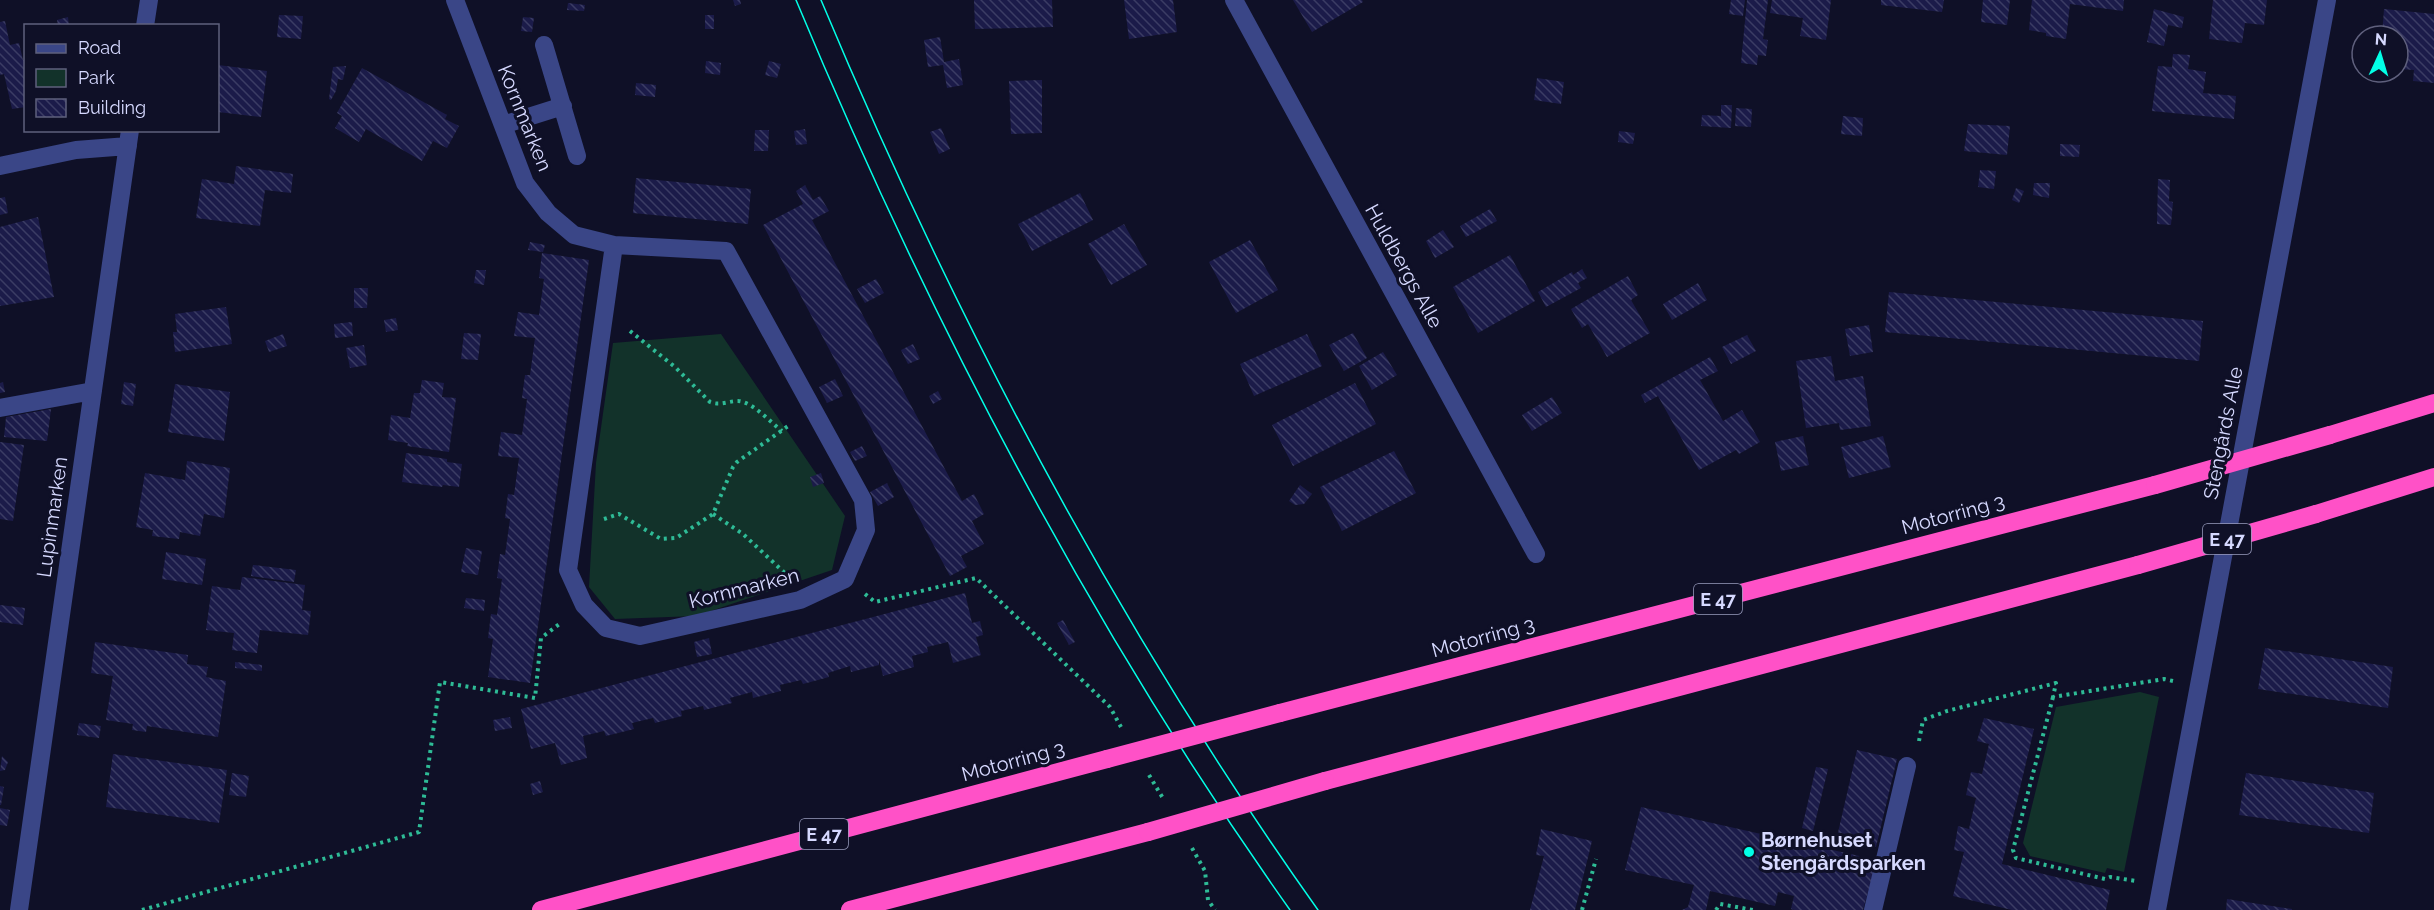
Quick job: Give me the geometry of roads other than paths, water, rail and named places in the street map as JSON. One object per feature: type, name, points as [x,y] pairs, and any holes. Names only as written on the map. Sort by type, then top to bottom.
[{"type":"highway","name":"Motorring 3","points":[[542,910],[1280,713],[2155,485],[2434,403]]},
{"type":"highway","name":"E 47","points":[[850,910],[2138,565],[2316,514],[2434,477]]},
{"type":"street","points":[[145,24],[148,0]]},
{"type":"street","name":"Kornmarken","points":[[455,0],[525,183],[548,213],[574,235],[614,245],[726,251],[863,500],[866,530],[845,579],[800,600],[640,636],[606,628],[584,605],[568,570],[614,245]]},
{"type":"street","name":"Huldbergs Alle","points":[[1234,0],[1536,554]]},
{"type":"street","name":"Stengårds Alle","points":[[2157,910],[2327,0]]},
{"type":"street","points":[[544,45],[577,156]]},
{"type":"street","points":[[503,125],[563,106]]},
{"type":"street","points":[[0,166],[129,138]]},
{"type":"street","name":"Lupinmarken","points":[[19,910],[129,138]]},
{"type":"street","points":[[0,408],[93,391]]},
{"type":"street","points":[[1873,910],[1907,766]]},
{"type":"tram line","points":[[796,0],[901,237],[1018,469],[1147,694],[1217,803],[1290,910]]},
{"type":"tram line","points":[[821,0],[927,237],[1044,469],[1174,693],[1244,803],[1318,910]]},
{"type":"place","name":"Børnehuset Stengårdsparken","points":[[1749,852]]}]
